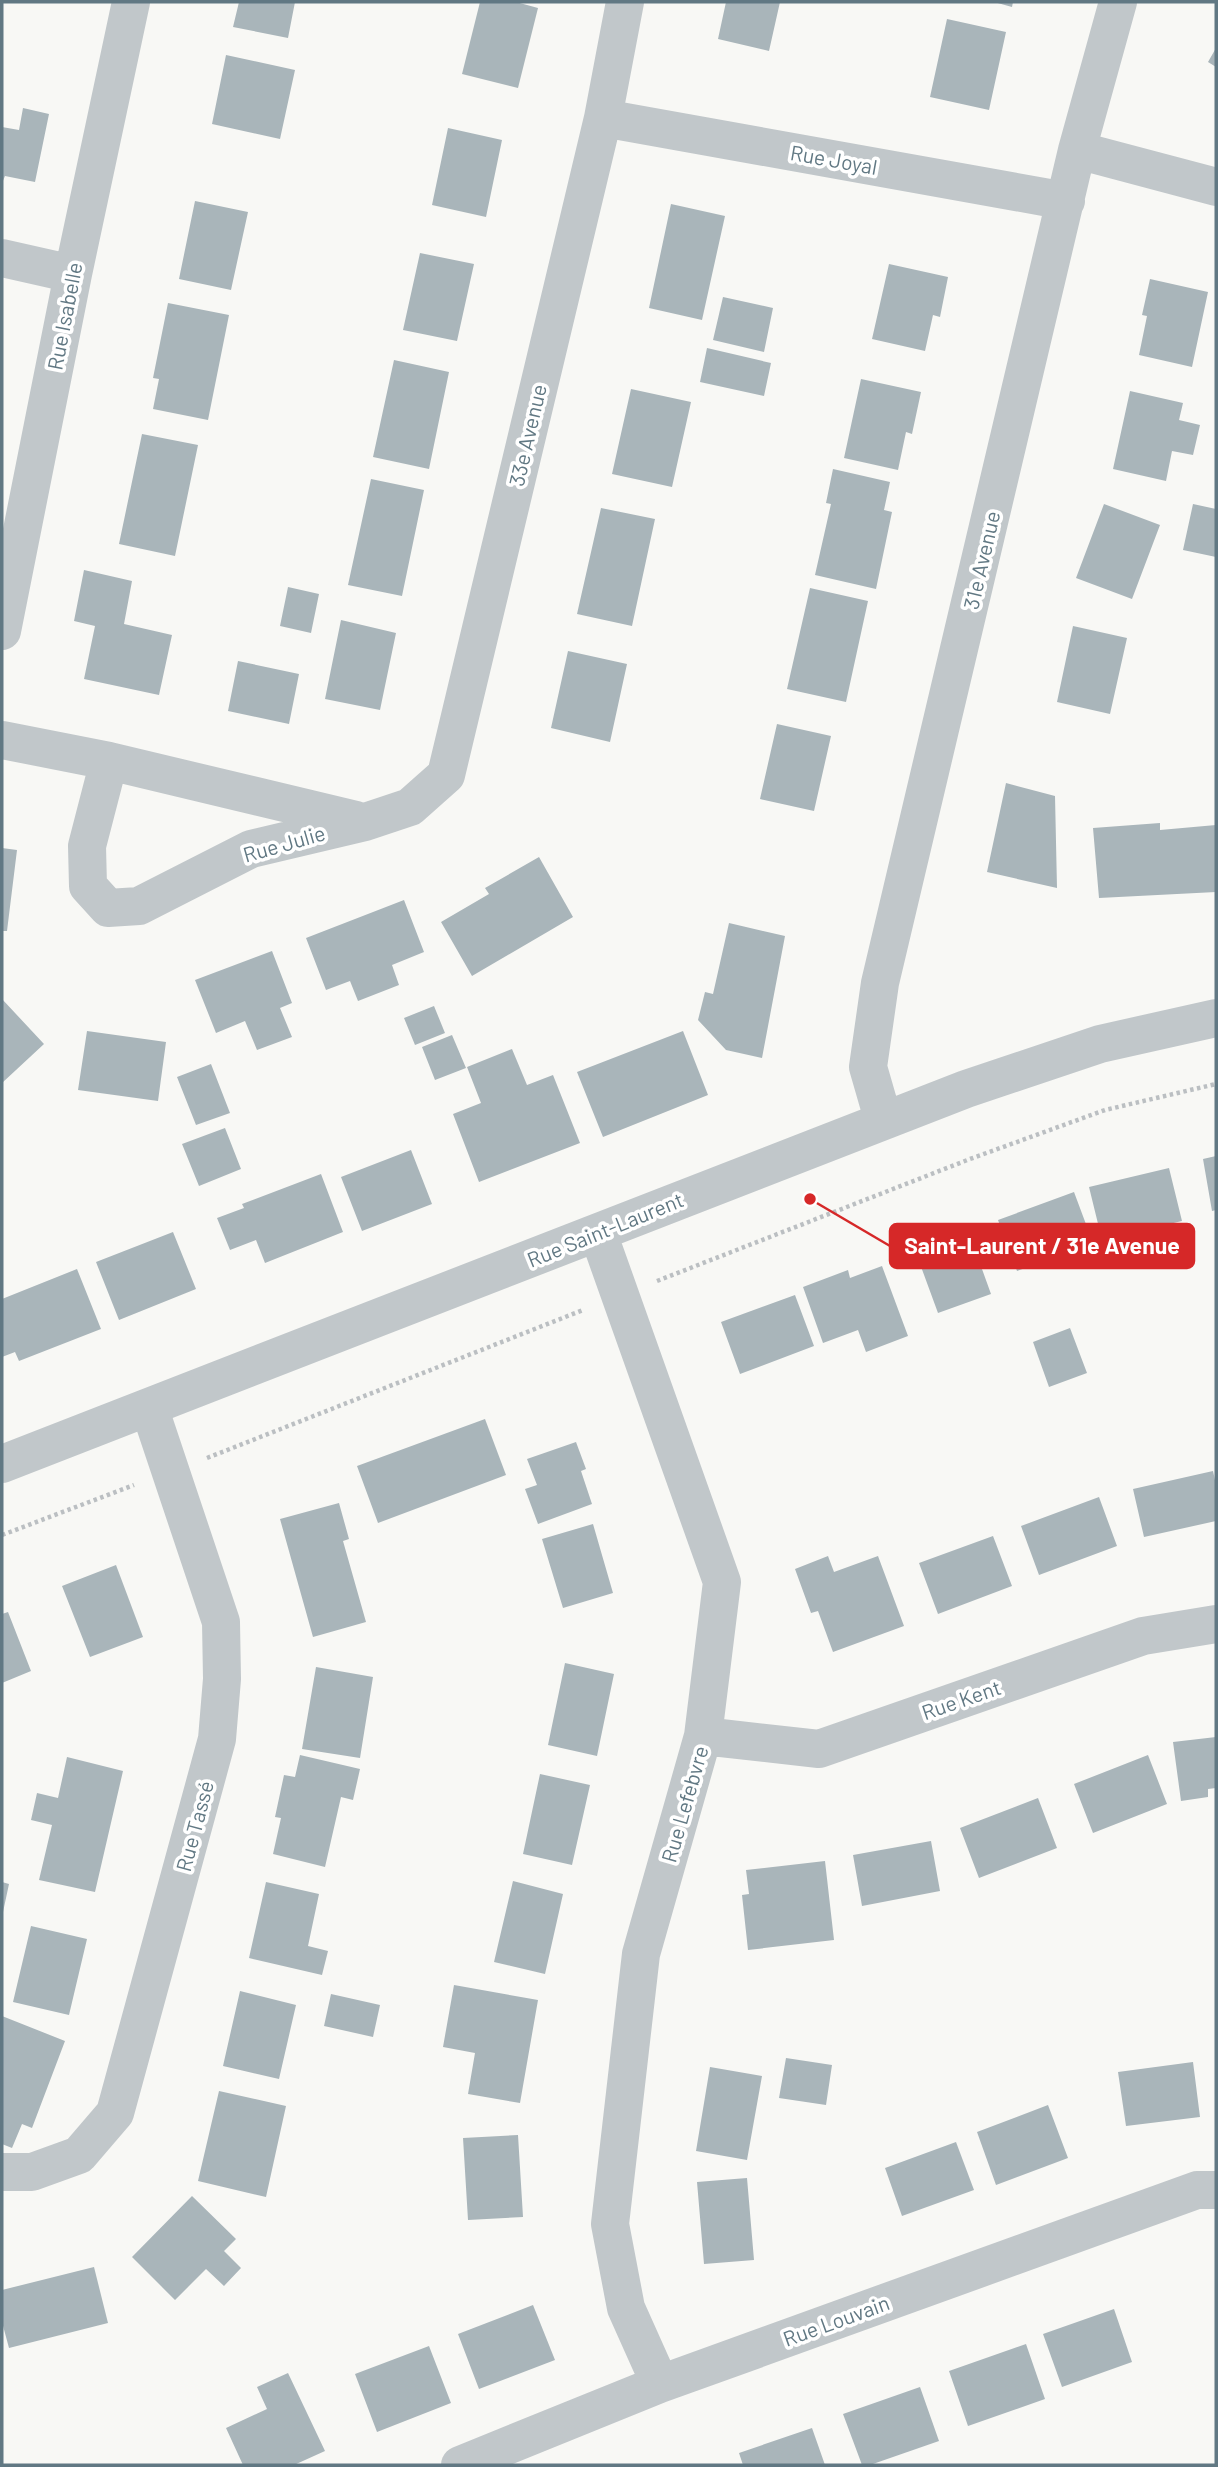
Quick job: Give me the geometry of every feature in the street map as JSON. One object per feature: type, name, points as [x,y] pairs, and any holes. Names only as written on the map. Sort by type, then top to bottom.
[{"type":"street","name":"Rue Isabelle","points":[[2,631],[73,274],[131,2]]},
{"type":"street","name":"33e Avenue","points":[[365,822],[410,807],[446,775],[603,118],[625,2]]},
{"type":"street","name":"31e Avenue","points":[[883,1119],[868,1068],[880,983],[1077,150],[1118,2]]},
{"type":"street","name":"Rue Joyal","points":[[603,118],[1066,201]]},
{"type":"street","points":[[1077,150],[1216,187]]},
{"type":"street","points":[[2,258],[73,274]]},
{"type":"street","name":"Rue Julie","points":[[2,740],[109,761],[365,822]]},
{"type":"street","name":"Rue Julie","points":[[109,761],[87,846],[88,886],[108,908],[139,906],[251,849],[365,822]]},
{"type":"street","name":"Rue Saint-Laurent","points":[[2,1464],[598,1233],[883,1119],[1089,1048],[1216,1018]]},
{"type":"street","name":"Rue Lefebvre","points":[[598,1233],[722,1582],[703,1736],[641,1954],[610,2224],[626,2308],[660,2384]]},
{"type":"street","name":"Rue Tassé","points":[[2,2172],[32,2172],[79,2155],[115,2113],[218,1739],[221,1622],[149,1407]]},
{"type":"street","name":"Rue Kent","points":[[703,1736],[819,1749],[1143,1636],[1216,1624]]},
{"type":"street","name":"Rue Louvain","points":[[460,2465],[660,2384],[1197,2190],[1216,2190]]},
{"type":"path","points":[[668,1276],[1105,1110],[1216,1084]]},
{"type":"path","points":[[211,1456],[572,1314]]},
{"type":"path","points":[[2,1535],[125,1489]]},
{"type":"building","points":[[239,2],[295,2],[288,38],[233,27]]},
{"type":"building","points":[[480,2],[516,2],[538,8],[518,88],[462,74]]},
{"type":"building","points":[[726,2],[780,2],[769,51],[718,39]]},
{"type":"building","points":[[994,2],[1013,2],[1012,7]]},
{"type":"building","points":[[947,19],[1006,32],[989,110],[930,97]]},
{"type":"building","points":[[1216,48],[1216,67],[1208,62]]},
{"type":"building","points":[[226,55],[295,70],[280,139],[212,124]]},
{"type":"building","points":[[23,108],[49,114],[35,182],[5,176],[2,183],[2,127],[19,130]]},
{"type":"building","points":[[448,128],[502,140],[486,217],[432,205]]},
{"type":"building","points":[[195,201],[248,212],[231,290],[179,279]]},
{"type":"building","points":[[671,204],[725,216],[702,320],[649,308]]},
{"type":"building","points":[[420,253],[474,264],[457,341],[403,330]]},
{"type":"building","points":[[889,264],[948,277],[940,317],[933,315],[925,351],[872,339]]},
{"type":"building","points":[[1150,279],[1208,292],[1192,367],[1139,355],[1147,316],[1142,315]]},
{"type":"building","points":[[723,297],[773,308],[764,352],[713,340]]},
{"type":"building","points":[[168,303],[229,315],[208,420],[153,409],[159,379],[153,378]]},
{"type":"building","points":[[707,348],[771,363],[764,396],[700,382]]},
{"type":"building","points":[[394,360],[449,372],[429,469],[373,457]]},
{"type":"building","points":[[861,379],[921,392],[912,434],[906,432],[898,470],[844,458]]},
{"type":"building","points":[[631,389],[691,402],[672,487],[612,474]]},
{"type":"building","points":[[1130,391],[1183,403],[1179,420],[1200,425],[1193,455],[1172,451],[1166,481],[1113,469]]},
{"type":"building","points":[[142,434],[198,445],[175,556],[119,544]]},
{"type":"building","points":[[833,469],[890,482],[884,510],[892,512],[876,589],[815,575],[831,504],[826,503]]},
{"type":"building","points":[[371,479],[424,490],[402,596],[348,585]]},
{"type":"building","points":[[1104,504],[1160,525],[1132,599],[1076,578]]},
{"type":"building","points":[[1193,504],[1216,509],[1216,557],[1183,550]]},
{"type":"building","points":[[601,508],[655,519],[632,626],[577,614]]},
{"type":"building","points":[[84,570],[132,581],[124,624],[172,635],[159,695],[84,679],[95,626],[74,621]]},
{"type":"building","points":[[288,587],[319,594],[311,633],[280,626]]},
{"type":"building","points":[[810,588],[868,601],[846,702],[787,689]]},
{"type":"building","points":[[341,620],[396,633],[380,710],[325,699]]},
{"type":"building","points":[[1073,626],[1127,638],[1110,714],[1057,702]]},
{"type":"building","points":[[568,651],[627,664],[610,742],[551,728]]},
{"type":"building","points":[[238,661],[299,674],[289,724],[228,711]]},
{"type":"building","points":[[777,724],[831,736],[814,811],[760,799]]},
{"type":"building","points":[[1006,783],[1055,796],[1057,888],[987,872]]},
{"type":"building","points":[[1160,823],[1160,830],[1216,825],[1216,892],[1099,898],[1093,828]]},
{"type":"building","points":[[2,848],[17,850],[7,931],[2,931]]},
{"type":"building","points":[[539,857],[573,917],[472,976],[441,922],[489,894],[485,888]]},
{"type":"building","points":[[404,900],[424,952],[392,965],[399,985],[358,1001],[350,981],[326,990],[306,938]]},
{"type":"building","points":[[729,923],[785,936],[762,1058],[726,1050],[698,1020],[705,992],[713,994]]},
{"type":"building","points":[[272,951],[292,1003],[280,1008],[292,1037],[257,1050],[245,1021],[216,1033],[195,980]]},
{"type":"building","points":[[2,999],[44,1044],[2,1083]]},
{"type":"building","points":[[434,1006],[445,1033],[415,1045],[404,1018]]},
{"type":"building","points":[[87,1031],[166,1042],[158,1101],[78,1090]]},
{"type":"building","points":[[683,1031],[708,1095],[603,1137],[577,1072]]},
{"type":"building","points":[[452,1035],[466,1068],[435,1080],[422,1047]]},
{"type":"building","points":[[512,1049],[527,1085],[553,1075],[580,1143],[479,1182],[453,1114],[481,1103],[467,1067]]},
{"type":"building","points":[[211,1064],[230,1113],[196,1125],[177,1077]]},
{"type":"building","points":[[225,1128],[241,1169],[199,1186],[182,1144]]},
{"type":"building","points":[[411,1150],[432,1204],[362,1231],[341,1177]]},
{"type":"building","points":[[1216,1156],[1216,1210],[1212,1211],[1203,1159]]},
{"type":"building","points":[[1169,1168],[1182,1221],[1102,1240],[1089,1187]]},
{"type":"building","points":[[321,1174],[343,1232],[265,1263],[256,1240],[230,1250],[217,1218],[244,1208],[242,1204]]},
{"type":"building","points":[[1074,1192],[1093,1243],[1017,1271],[998,1220]]},
{"type":"building","points":[[173,1232],[196,1289],[119,1320],[96,1262]]},
{"type":"building","points":[[969,1233],[991,1294],[938,1313],[916,1253]]},
{"type":"building","points":[[882,1266],[908,1336],[866,1352],[858,1330],[823,1343],[803,1287],[848,1270],[850,1278]]},
{"type":"building","points":[[77,1269],[101,1329],[19,1361],[15,1352],[2,1357],[2,1299]]},
{"type":"building","points":[[795,1295],[814,1346],[740,1374],[721,1322]]},
{"type":"building","points":[[1070,1328],[1087,1373],[1049,1387],[1033,1342]]},
{"type":"building","points":[[485,1419],[506,1475],[378,1523],[357,1466]]},
{"type":"building","points":[[576,1442],[586,1469],[581,1471],[592,1504],[538,1524],[525,1489],[537,1485],[527,1459]]},
{"type":"building","points":[[1213,1471],[1216,1485],[1216,1521],[1144,1537],[1133,1489]]},
{"type":"building","points":[[1099,1497],[1117,1546],[1039,1575],[1021,1526]]},
{"type":"building","points":[[339,1503],[349,1539],[343,1541],[366,1622],[313,1637],[280,1519]]},
{"type":"building","points":[[593,1524],[613,1593],[563,1608],[542,1539]]},
{"type":"building","points":[[993,1536],[1012,1586],[938,1614],[919,1563]]},
{"type":"building","points":[[828,1556],[834,1572],[878,1556],[904,1626],[833,1652],[818,1611],[811,1613],[795,1569]]},
{"type":"building","points":[[116,1565],[143,1637],[90,1657],[62,1586]]},
{"type":"building","points":[[8,1612],[31,1671],[2,1683],[2,1614]]},
{"type":"building","points":[[565,1663],[614,1674],[597,1756],[548,1745]]},
{"type":"building","points":[[316,1667],[373,1677],[360,1758],[302,1749]]},
{"type":"building","points":[[1216,1737],[1216,1788],[1208,1789],[1208,1797],[1181,1801],[1173,1742]]},
{"type":"building","points":[[300,1755],[360,1769],[353,1800],[341,1797],[325,1867],[273,1854],[281,1818],[275,1817],[284,1775],[295,1777]]},
{"type":"building","points":[[1148,1755],[1167,1804],[1093,1833],[1074,1784]]},
{"type":"building","points":[[67,1757],[123,1771],[95,1892],[39,1880],[52,1825],[31,1820],[37,1793],[58,1798]]},
{"type":"building","points":[[540,1774],[590,1785],[572,1865],[523,1854]]},
{"type":"building","points":[[1038,1798],[1057,1848],[979,1878],[960,1828]]},
{"type":"building","points":[[931,1841],[940,1891],[862,1906],[853,1855]]},
{"type":"building","points":[[825,1861],[834,1940],[748,1950],[742,1895],[749,1894],[746,1870]]},
{"type":"building","points":[[513,1881],[563,1894],[545,1974],[494,1962]]},
{"type":"building","points":[[2,1882],[9,1884],[3,1912],[2,1912]]},
{"type":"building","points":[[266,1882],[319,1894],[308,1946],[328,1951],[322,1975],[249,1958]]},
{"type":"building","points":[[31,1926],[87,1939],[69,2015],[13,2002]]},
{"type":"building","points":[[454,1985],[538,2000],[520,2103],[468,2094],[475,2053],[443,2047]]},
{"type":"building","points":[[240,1991],[296,2005],[279,2079],[223,2066]]},
{"type":"building","points":[[331,1994],[380,2005],[373,2037],[324,2026]]},
{"type":"building","points":[[2,2016],[65,2041],[32,2128],[22,2124],[12,2148],[2,2144]]},
{"type":"building","points":[[786,2058],[832,2065],[826,2105],[779,2098]]},
{"type":"building","points":[[1193,2062],[1200,2117],[1126,2126],[1118,2072]]},
{"type":"building","points":[[710,2067],[762,2076],[747,2160],[696,2151]]},
{"type":"building","points":[[219,2091],[286,2106],[266,2197],[198,2181]]},
{"type":"building","points":[[1048,2105],[1068,2158],[996,2185],[977,2132]]},
{"type":"building","points":[[518,2135],[523,2217],[468,2220],[463,2138]]},
{"type":"building","points":[[956,2142],[974,2190],[902,2216],[885,2168]]},
{"type":"building","points":[[747,2178],[754,2260],[704,2264],[697,2182]]},
{"type":"building","points":[[192,2196],[236,2239],[224,2251],[241,2268],[224,2286],[206,2269],[175,2300],[132,2257]]},
{"type":"building","points":[[94,2267],[108,2323],[9,2348],[2,2322],[2,2290]]},
{"type":"building","points":[[533,2305],[555,2360],[479,2389],[458,2334]]},
{"type":"building","points":[[1114,2309],[1132,2362],[1062,2387],[1043,2334]]},
{"type":"building","points":[[1026,2344],[1045,2399],[968,2426],[949,2371]]},
{"type":"building","points":[[429,2346],[451,2403],[377,2432],[355,2374]]},
{"type":"building","points":[[288,2373],[325,2451],[294,2465],[243,2465],[226,2428],[267,2409],[257,2387]]},
{"type":"building","points":[[920,2387],[939,2441],[870,2465],[862,2465],[843,2414]]},
{"type":"building","points":[[812,2428],[825,2465],[743,2465],[739,2453]]},
{"type":"place","name":"Saint-Laurent / 31e Avenue","points":[[810,1199]]}]
